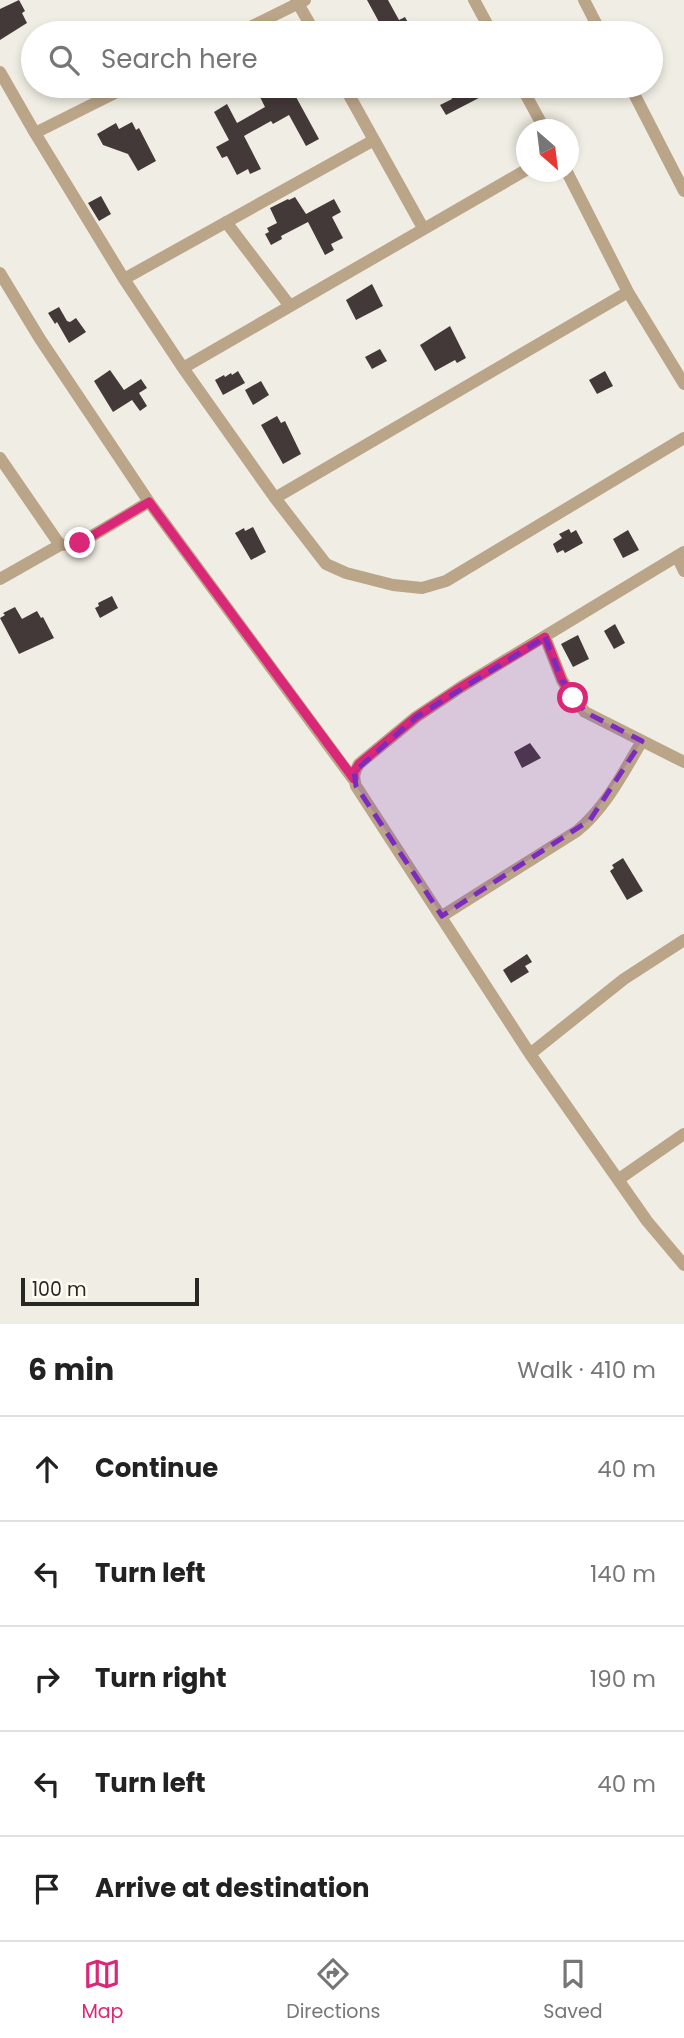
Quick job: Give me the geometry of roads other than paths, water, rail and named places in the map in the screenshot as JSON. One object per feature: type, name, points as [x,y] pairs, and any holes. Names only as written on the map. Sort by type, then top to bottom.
[{"type":"street","points":[[474,0],[485,21]]},
{"type":"street","points":[[584,0],[595,21]]},
{"type":"street","points":[[261,21],[299,1],[309,21]]},
{"type":"street","points":[[0,72],[124,279],[275,498],[326,564],[377,582],[422,588],[446,581],[684,438]]},
{"type":"street","points":[[35,133],[106,98]]},
{"type":"street","points":[[351,98],[423,228]]},
{"type":"street","points":[[528,98],[539,119]]},
{"type":"street","points":[[636,98],[684,191]]},
{"type":"street","points":[[124,279],[374,140]]},
{"type":"street","points":[[183,368],[516,176]]},
{"type":"street","points":[[572,182],[628,292],[684,384]]},
{"type":"street","points":[[226,222],[290,306]]},
{"type":"street","points":[[0,273],[40,339],[149,502],[354,779]]},
{"type":"street","points":[[275,498],[628,292]]},
{"type":"street","points":[[0,458],[60,545]]},
{"type":"street","points":[[0,579],[60,545],[80,543],[149,502]]},
{"type":"street","points":[[684,571],[681,554],[461,687],[416,717],[359,764],[354,772],[356,786],[530,1054],[647,1221],[684,1265]]},
{"type":"street","points":[[545,637],[562,680],[585,712],[684,762]]},
{"type":"street","points":[[442,916],[577,831],[590,820],[604,804],[642,741]]},
{"type":"street","points":[[530,1054],[624,979],[684,940]]},
{"type":"street","points":[[619,1179],[684,1133]]}]
